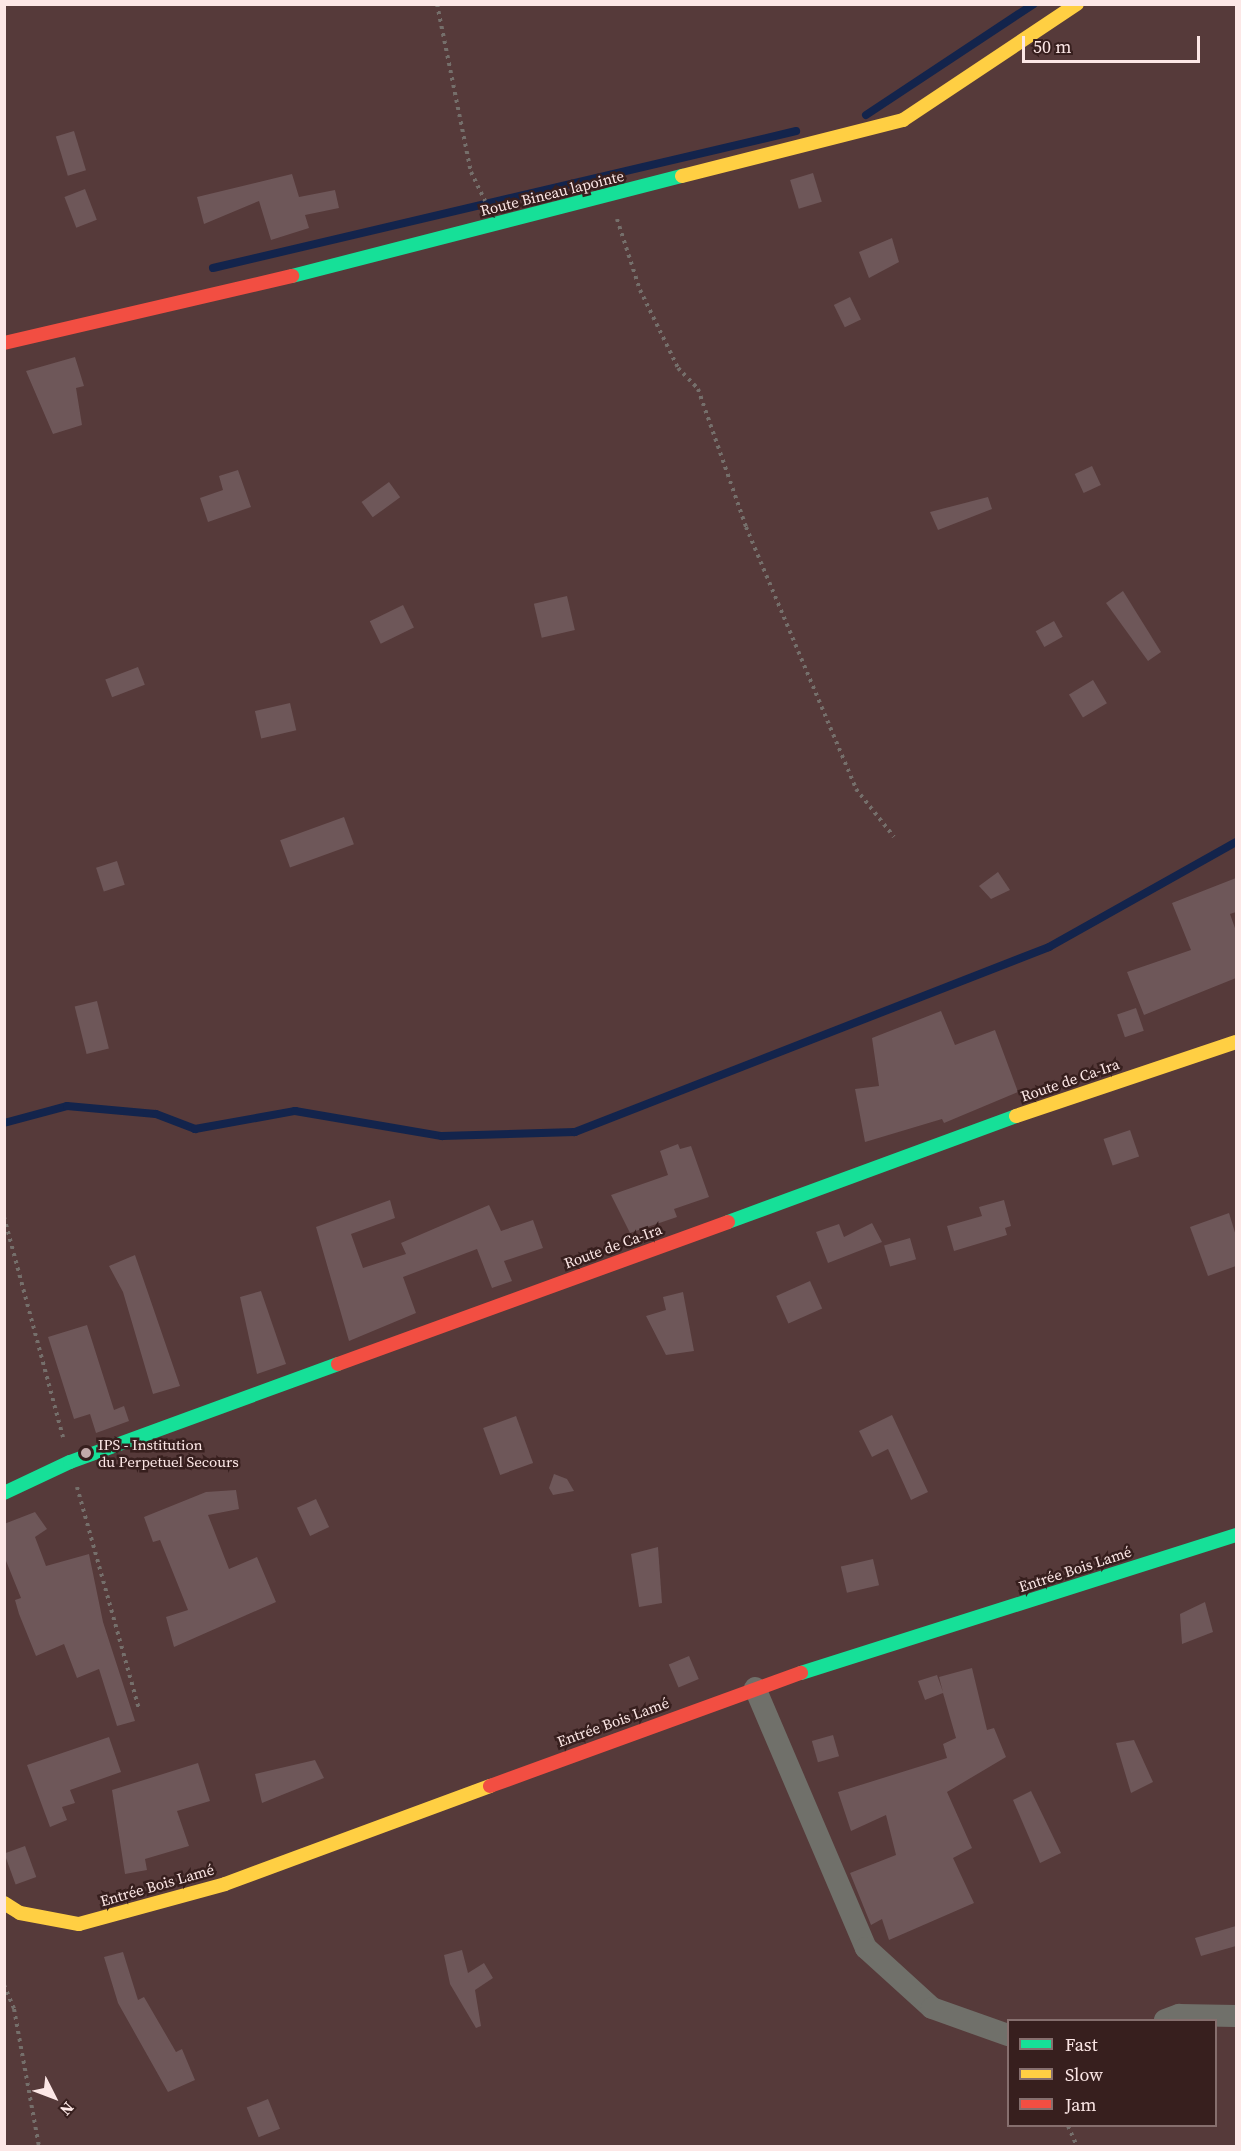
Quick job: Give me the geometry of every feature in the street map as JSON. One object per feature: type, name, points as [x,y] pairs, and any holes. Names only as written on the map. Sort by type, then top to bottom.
[{"type":"street","name":"Route Bineau lapointe","points":[[4,343],[496,224],[903,120],[1077,4]]},
{"type":"street","name":"Route de Ca-Ira","points":[[4,1493],[70,1462],[1041,1107],[1236,1042]]},
{"type":"street","name":"Entrée Bois Lamé","points":[[4,1903],[20,1913],[79,1924],[225,1884],[755,1688],[1236,1535]]},
{"type":"street","points":[[755,1688],[866,1948],[932,2008],[1007,2035]]},
{"type":"street","points":[[1168,2019],[1179,2015],[1236,2016]]},
{"type":"path","points":[[437,4],[471,172],[496,224]]},
{"type":"path","points":[[595,198],[615,213],[640,290],[678,368],[698,389],[746,527],[856,789],[894,837]]},
{"type":"path","points":[[4,1985],[14,2008],[39,2146]]},
{"type":"path","points":[[1068,2127],[1077,2146]]},
{"type":"building","points":[[74,131],[86,170],[68,176],[56,137]]},
{"type":"building","points":[[813,173],[822,202],[799,209],[790,180]]},
{"type":"building","points":[[292,174],[299,197],[335,190],[339,208],[305,215],[309,228],[271,240],[259,201],[204,224],[197,197]]},
{"type":"building","points":[[85,189],[97,220],[76,228],[64,197]]},
{"type":"building","points":[[892,238],[899,262],[869,278],[859,252]]},
{"type":"building","points":[[850,297],[861,319],[845,327],[834,305]]},
{"type":"building","points":[[75,357],[84,386],[76,388],[82,425],[53,434],[26,371]]},
{"type":"building","points":[[1092,466],[1101,485],[1084,493],[1075,474]]},
{"type":"building","points":[[238,470],[251,507],[208,522],[200,498],[223,490],[219,476]]},
{"type":"building","points":[[389,482],[400,497],[373,517],[361,502]]},
{"type":"building","points":[[988,497],[992,509],[938,530],[930,512]]},
{"type":"building","points":[[1123,591],[1161,652],[1148,661],[1106,603]]},
{"type":"building","points":[[567,596],[575,630],[542,638],[534,604]]},
{"type":"building","points":[[403,605],[414,627],[381,644],[370,621]]},
{"type":"building","points":[[1054,621],[1063,637],[1044,647],[1036,631]]},
{"type":"building","points":[[138,667],[145,685],[112,697],[105,680]]},
{"type":"building","points":[[1093,680],[1107,703],[1083,718],[1069,694]]},
{"type":"building","points":[[290,703],[296,730],[261,738],[255,711]]},
{"type":"building","points":[[344,817],[354,844],[290,868],[280,840]]},
{"type":"building","points":[[117,861],[125,885],[104,892],[96,868]]},
{"type":"building","points":[[998,872],[1010,890],[991,899],[979,886]]},
{"type":"building","points":[[1236,878],[1236,912],[1230,914],[1236,931],[1236,978],[1144,1015],[1127,972],[1191,950],[1172,903]]},
{"type":"building","points":[[97,1001],[109,1049],[87,1054],[75,1007]]},
{"type":"building","points":[[1136,1008],[1144,1031],[1125,1037],[1117,1015]]},
{"type":"building","points":[[941,1011],[955,1045],[995,1030],[1018,1092],[944,1123],[942,1119],[865,1142],[855,1089],[879,1086],[872,1038]]},
{"type":"building","points":[[1130,1130],[1139,1156],[1113,1166],[1104,1139]]},
{"type":"building","points":[[678,1144],[680,1149],[691,1146],[709,1197],[674,1209],[677,1217],[630,1233],[611,1195],[668,1175],[660,1151]]},
{"type":"building","points":[[390,1200],[395,1218],[351,1234],[363,1268],[406,1254],[401,1243],[489,1205],[501,1231],[533,1220],[543,1248],[504,1261],[512,1281],[492,1288],[477,1249],[403,1277],[416,1313],[349,1341],[316,1227]]},
{"type":"building","points":[[1004,1200],[1011,1226],[1005,1228],[1007,1235],[954,1251],[947,1226],[982,1216],[979,1207]]},
{"type":"building","points":[[1229,1213],[1236,1236],[1236,1266],[1208,1276],[1190,1227]]},
{"type":"building","points":[[872,1223],[882,1242],[828,1263],[816,1232],[839,1224],[844,1237]]},
{"type":"building","points":[[910,1238],[916,1259],[890,1267],[884,1245]]},
{"type":"building","points":[[135,1255],[180,1386],[153,1394],[123,1292],[109,1266]]},
{"type":"building","points":[[810,1281],[822,1308],[788,1323],[776,1296]]},
{"type":"building","points":[[261,1291],[286,1364],[257,1374],[240,1297]]},
{"type":"building","points":[[683,1292],[694,1351],[666,1355],[646,1316],[666,1310],[663,1297]]},
{"type":"building","points":[[87,1325],[114,1410],[124,1406],[129,1421],[96,1433],[90,1414],[74,1419],[48,1337]]},
{"type":"building","points":[[892,1415],[928,1492],[911,1500],[888,1449],[872,1457],[859,1431]]},
{"type":"building","points":[[516,1416],[533,1463],[500,1475],[483,1428]]},
{"type":"building","points":[[554,1474],[567,1479],[574,1491],[553,1495],[549,1488]]},
{"type":"building","points":[[236,1490],[239,1509],[208,1515],[229,1569],[257,1557],[276,1602],[174,1647],[166,1617],[188,1610],[160,1540],[153,1542],[144,1517],[206,1492]]},
{"type":"building","points":[[316,1499],[329,1527],[310,1536],[297,1508]]},
{"type":"building","points":[[35,1512],[47,1529],[35,1537],[46,1566],[89,1554],[103,1622],[135,1721],[117,1726],[99,1669],[77,1678],[64,1644],[36,1656],[15,1600],[21,1598],[4,1556],[4,1524]]},
{"type":"building","points":[[658,1547],[662,1603],[639,1607],[631,1554]]},
{"type":"building","points":[[873,1559],[879,1585],[847,1593],[841,1566]]},
{"type":"building","points":[[1205,1602],[1213,1632],[1182,1644],[1180,1614]]},
{"type":"building","points":[[689,1656],[699,1679],[679,1688],[669,1665]]},
{"type":"building","points":[[972,1668],[987,1730],[994,1728],[1006,1757],[947,1792],[972,1848],[953,1858],[974,1903],[889,1940],[882,1919],[871,1925],[850,1873],[896,1855],[886,1815],[851,1831],[838,1792],[947,1758],[943,1744],[956,1738],[943,1693],[925,1700],[918,1681],[937,1675],[943,1692],[939,1677]]},
{"type":"building","points":[[833,1735],[839,1756],[818,1762],[812,1741]]},
{"type":"building","points":[[109,1737],[121,1772],[70,1790],[75,1803],[62,1807],[67,1820],[50,1827],[27,1765]]},
{"type":"building","points":[[1134,1740],[1153,1782],[1131,1793],[1116,1743]]},
{"type":"building","points":[[315,1760],[324,1778],[262,1803],[255,1774]]},
{"type":"building","points":[[198,1763],[210,1801],[177,1811],[189,1846],[145,1859],[147,1870],[125,1874],[112,1790]]},
{"type":"building","points":[[1031,1791],[1061,1853],[1040,1863],[1013,1800]]},
{"type":"building","points":[[25,1846],[36,1877],[16,1885],[4,1854]]},
{"type":"building","points":[[1236,1926],[1236,1946],[1201,1956],[1195,1938]]},
{"type":"building","points":[[462,1950],[468,1973],[484,1963],[493,1978],[475,1990],[481,2026],[476,2028],[450,1984],[444,1955]]},
{"type":"building","points":[[123,1952],[138,2000],[144,1997],[176,2052],[182,2049],[195,2080],[168,2092],[118,2003],[104,1957]]},
{"type":"building","points":[[268,2099],[280,2129],[259,2137],[247,2108]]},
{"type":"waterway","points":[[866,115],[1034,4]]},
{"type":"waterway","points":[[213,268],[796,131]]},
{"type":"waterway","points":[[4,1123],[67,1106],[156,1114],[195,1129],[295,1111],[442,1136],[575,1132],[1049,947],[1236,842]]},
{"type":"traffic: fast","points":[[292,276],[682,176]]},
{"type":"traffic: fast","points":[[728,1222],[1016,1116]]},
{"type":"traffic: fast","points":[[4,1493],[70,1462],[338,1364]]},
{"type":"traffic: fast","points":[[801,1673],[1236,1535]]},
{"type":"traffic: slow","points":[[682,176],[903,120],[1077,4]]},
{"type":"traffic: slow","points":[[1016,1116],[1236,1042]]},
{"type":"traffic: slow","points":[[4,1903],[20,1913],[79,1924],[225,1884],[490,1786]]},
{"type":"traffic: jam","points":[[4,343],[292,276]]},
{"type":"traffic: jam","points":[[338,1364],[728,1222]]},
{"type":"traffic: jam","points":[[490,1786],[801,1673]]},
{"type":"place","name":"IPS - Institution du Perpetuel Secours","points":[[86,1453]]}]
